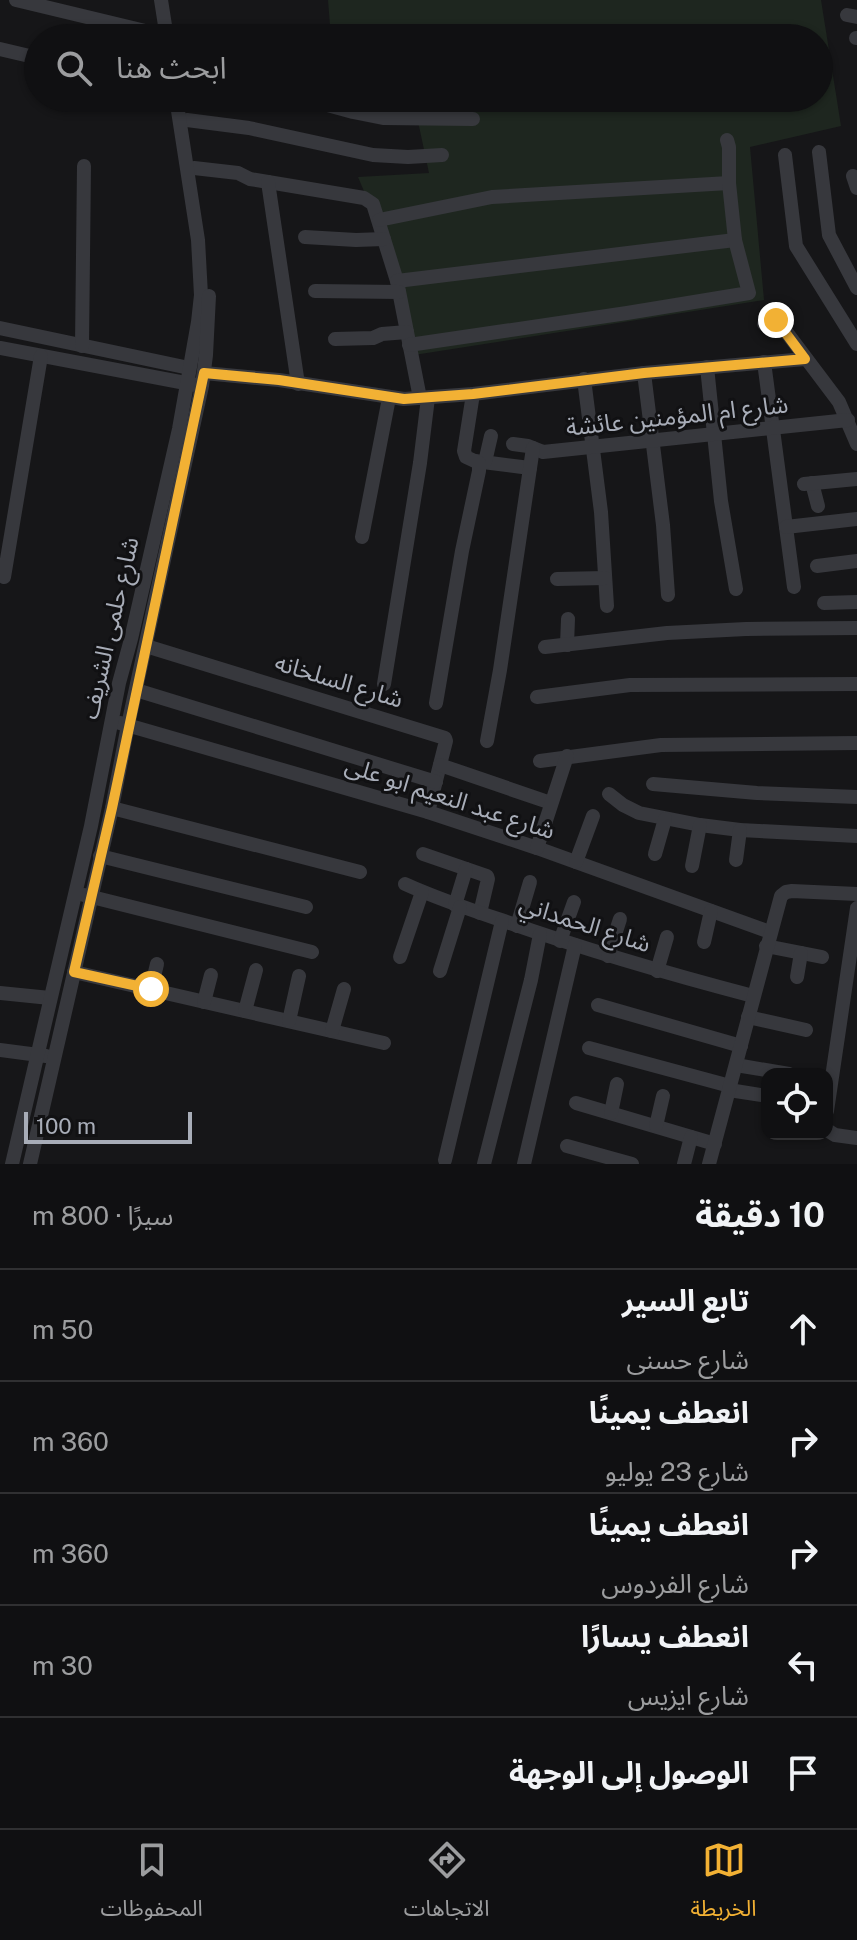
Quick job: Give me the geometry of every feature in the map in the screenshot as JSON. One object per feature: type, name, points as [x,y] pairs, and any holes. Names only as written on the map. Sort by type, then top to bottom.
[{"type":"street","points":[[16,0],[116,24]]},
{"type":"street","points":[[161,0],[167,24]]},
{"type":"street","points":[[170,24],[171,0]]},
{"type":"street","points":[[0,49],[24,55]]},
{"type":"street","name":"شارع حلمى الشريف","points":[[178,112],[200,267],[197,370]]},
{"type":"street","name":"شارع حلمى الشريف","points":[[12,1164],[50,998],[83,894],[111,722],[179,429],[208,323],[209,268],[186,112]]},
{"type":"street","points":[[353,112],[383,118],[473,119]]},
{"type":"street","points":[[187,120],[249,128],[373,155],[442,155]]},
{"type":"street","points":[[335,339],[373,338],[382,334],[408,338],[747,293],[749,290],[735,240],[727,140]]},
{"type":"street","points":[[819,152],[829,235],[855,282]]},
{"type":"street","points":[[785,155],[796,246],[857,344]]},
{"type":"street","points":[[82,346],[84,166]]},
{"type":"street","points":[[194,168],[238,173],[250,179],[364,198],[373,204],[379,220],[424,398],[420,463],[384,684]]},
{"type":"street","points":[[268,182],[298,384]]},
{"type":"street","points":[[379,220],[492,197],[729,183]]},
{"type":"street","points":[[305,237],[384,239]]},
{"type":"street","points":[[315,291],[398,286],[735,240]]},
{"type":"street","points":[[764,324],[778,321],[850,415],[857,444]]},
{"type":"street","points":[[0,328],[197,370]]},
{"type":"street","points":[[0,348],[41,356],[197,370],[389,398],[473,394],[584,379],[805,359]]},
{"type":"street","points":[[4,577],[41,356]]},
{"type":"street","points":[[764,362],[794,587]]},
{"type":"street","points":[[707,367],[721,501],[736,589]]},
{"type":"street","points":[[30,1164],[74,972],[83,894],[100,856],[112,808],[146,646],[197,370]]},
{"type":"street","points":[[644,373],[654,441],[668,595]]},
{"type":"street","points":[[584,379],[601,512],[607,606]]},
{"type":"street","points":[[473,394],[464,451],[466,457],[530,468]]},
{"type":"street","points":[[362,537],[389,398]]},
{"type":"street","name":"شارع ام المؤمنين عائشة","points":[[513,444],[543,452],[594,448],[773,429],[850,415]]},
{"type":"street","points":[[436,703],[479,463],[491,436]]},
{"type":"street","points":[[487,741],[533,448]]},
{"type":"street","points":[[818,506],[808,484],[857,479]]},
{"type":"street","points":[[786,527],[857,519]]},
{"type":"street","points":[[817,566],[857,561]]},
{"type":"street","points":[[557,579],[605,578]]},
{"type":"street","points":[[824,603],[857,602]]},
{"type":"street","points":[[567,645],[568,619]]},
{"type":"street","points":[[545,647],[667,633],[857,628]]},
{"type":"street","name":"شارع السلخانه","points":[[146,646],[445,738],[428,812]]},
{"type":"street","points":[[537,697],[630,685],[857,684]]},
{"type":"street","points":[[136,690],[436,782]]},
{"type":"street","name":"شارع عبد النعيم ابو على","points":[[111,722],[428,812],[537,848],[711,911],[801,953],[822,957]]},
{"type":"street","points":[[540,761],[661,745],[857,743]]},
{"type":"street","points":[[537,848],[567,756]]},
{"type":"street","points":[[440,765],[551,803]]},
{"type":"street","points":[[653,784],[857,797]]},
{"type":"street","points":[[609,794],[639,813],[700,825],[857,836]]},
{"type":"street","points":[[112,808],[360,872]]},
{"type":"street","points":[[576,862],[593,816]]},
{"type":"street","points":[[655,854],[665,819]]},
{"type":"street","points":[[692,866],[700,825]]},
{"type":"street","points":[[736,860],[740,830]]},
{"type":"street","points":[[423,854],[488,879],[480,913]]},
{"type":"street","points":[[100,856],[306,907]]},
{"type":"street","points":[[440,971],[466,869]]},
{"type":"street","points":[[517,926],[530,882]]},
{"type":"street","name":"شارع الحمداني","points":[[405,884],[560,941],[753,996]]},
{"type":"street","points":[[400,957],[422,892]]},
{"type":"street","points":[[709,1164],[778,901],[786,892],[857,894]]},
{"type":"street","points":[[83,894],[312,952]]},
{"type":"street","points":[[560,941],[574,902]]},
{"type":"street","points":[[833,1070],[857,908]]},
{"type":"street","points":[[704,942],[711,911]]},
{"type":"street","points":[[608,956],[620,919]]},
{"type":"street","points":[[445,1160],[502,921]]},
{"type":"street","points":[[484,1164],[540,934]]},
{"type":"street","points":[[657,971],[667,937]]},
{"type":"street","points":[[524,1164],[575,945]]},
{"type":"street","points":[[797,977],[801,953]]},
{"type":"street","points":[[151,989],[157,964]]},
{"type":"street","points":[[245,1011],[256,970]]},
{"type":"street","points":[[74,972],[384,1043]]},
{"type":"street","points":[[204,1002],[211,975]]},
{"type":"street","points":[[289,1021],[299,976]]},
{"type":"street","points":[[332,1031],[344,989]]},
{"type":"street","points":[[0,993],[50,998]]},
{"type":"street","points":[[598,1005],[741,1046]]},
{"type":"street","points":[[748,1017],[806,1030]]},
{"type":"street","points":[[589,1048],[761,1095]]},
{"type":"street","points":[[0,1050],[54,1058]]},
{"type":"street","points":[[736,1065],[761,1069]]},
{"type":"street","points":[[611,1113],[617,1084]]},
{"type":"street","points":[[656,1126],[663,1096]]},
{"type":"street","points":[[576,1103],[715,1144]]},
{"type":"street","points":[[833,1134],[857,1138]]},
{"type":"street","points":[[684,1164],[691,1137]]},
{"type":"street","points":[[0,1139],[17,1140]]},
{"type":"street","points":[[567,1146],[632,1164]]},
{"type":"shaded area","points":[[328,0],[821,0],[825,24],[330,24]]},
{"type":"shaded area","points":[[833,76],[841,126],[750,147],[764,300],[414,355],[405,288],[358,177],[429,173],[416,112],[833,112]]},
{"type":"route","points":[[151,989],[74,972],[204,373],[279,380],[404,399],[805,359],[776,320]]}]
